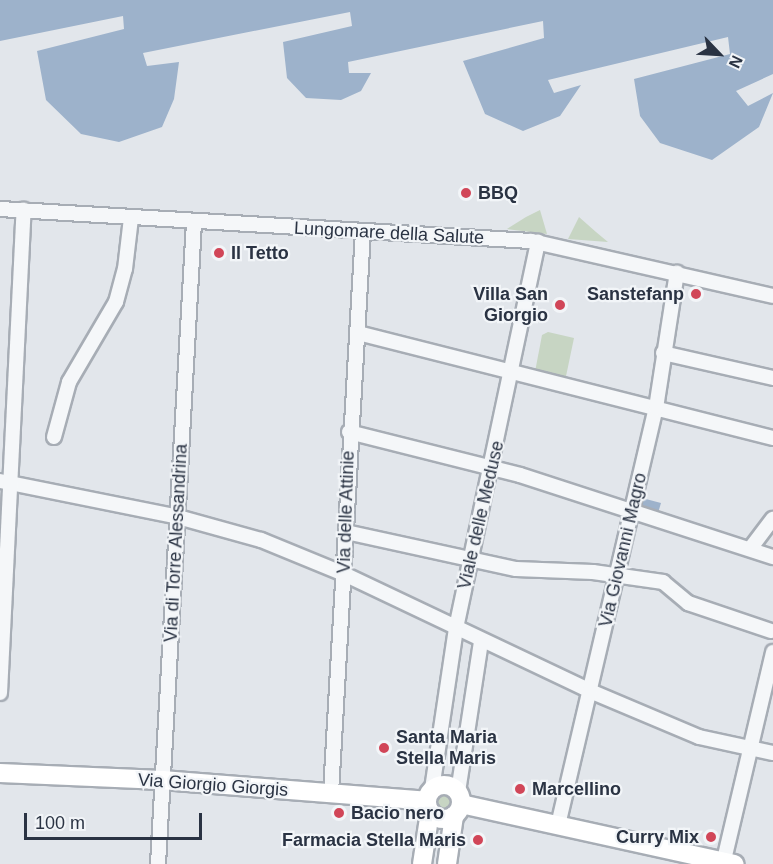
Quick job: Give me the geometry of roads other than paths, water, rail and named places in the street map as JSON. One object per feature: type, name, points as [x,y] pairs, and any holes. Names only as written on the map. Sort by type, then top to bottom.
[{"type":"street","name":"Lungomare della Salute","points":[[0,209],[538,242],[773,297]]},
{"type":"street","points":[[0,693],[4,481],[24,210]]},
{"type":"street","points":[[54,437],[69,382],[117,302],[126,268],[131,218]]},
{"type":"street","name":"Via di Torre Alessandrina","points":[[158,864],[194,222]]},
{"type":"street","name":"Via delle Attinie","points":[[331,793],[363,231]]},
{"type":"street","name":"Viale delle Meduse","points":[[422,864],[429,800],[456,628],[513,370],[538,242]]},
{"type":"street","name":"Via Giovanni Magro","points":[[558,825],[656,408],[677,273]]},
{"type":"street","points":[[358,333],[513,370],[773,438]]},
{"type":"street","points":[[663,353],[773,378]]},
{"type":"street","points":[[350,432],[492,467],[773,557]]},
{"type":"street","points":[[4,481],[249,535],[344,574],[481,642],[702,738],[750,750],[773,753]]},
{"type":"street","points":[[750,549],[773,519]]},
{"type":"street","points":[[346,532],[530,571],[616,575],[663,582],[688,603],[771,632]]},
{"type":"street","points":[[447,864],[481,642]]},
{"type":"street","points":[[458,804],[447,784],[429,800],[439,818],[458,804],[727,863],[750,750],[772,661]]},
{"type":"street","name":"Via Giorgio Giorgis","points":[[0,773],[162,780],[429,800]]},
{"type":"water","points":[[0,0],[773,0],[773,74],[736,91],[748,106],[773,93],[759,127],[712,160],[660,143],[640,116],[634,79],[730,54],[728,37],[548,80],[554,93],[581,85],[560,116],[523,131],[485,114],[463,61],[544,38],[543,21],[348,62],[349,73],[371,73],[361,91],[341,100],[306,98],[287,78],[283,42],[352,26],[350,12],[143,53],[147,66],[179,62],[174,99],[162,127],[119,142],[81,134],[46,100],[37,51],[124,29],[123,16],[0,41]]},
{"type":"water","points":[[642,498],[661,503],[658,513],[639,508]]},
{"type":"place","name":"BBQ","points":[[466,193]]},
{"type":"place","name":"Il Tetto","points":[[219,253]]},
{"type":"place","name":"Sanstefanp","points":[[696,294]]},
{"type":"place","name":"Villa San Giorgio","points":[[560,305]]},
{"type":"place","name":"Santa Maria Stella Maris","points":[[384,748]]},
{"type":"place","name":"Marcellino","points":[[520,789]]},
{"type":"place","name":"Bacio nero","points":[[339,813]]},
{"type":"place","name":"Curry Mix","points":[[711,837]]},
{"type":"place","name":"Farmacia Stella Maris","points":[[478,840]]}]
